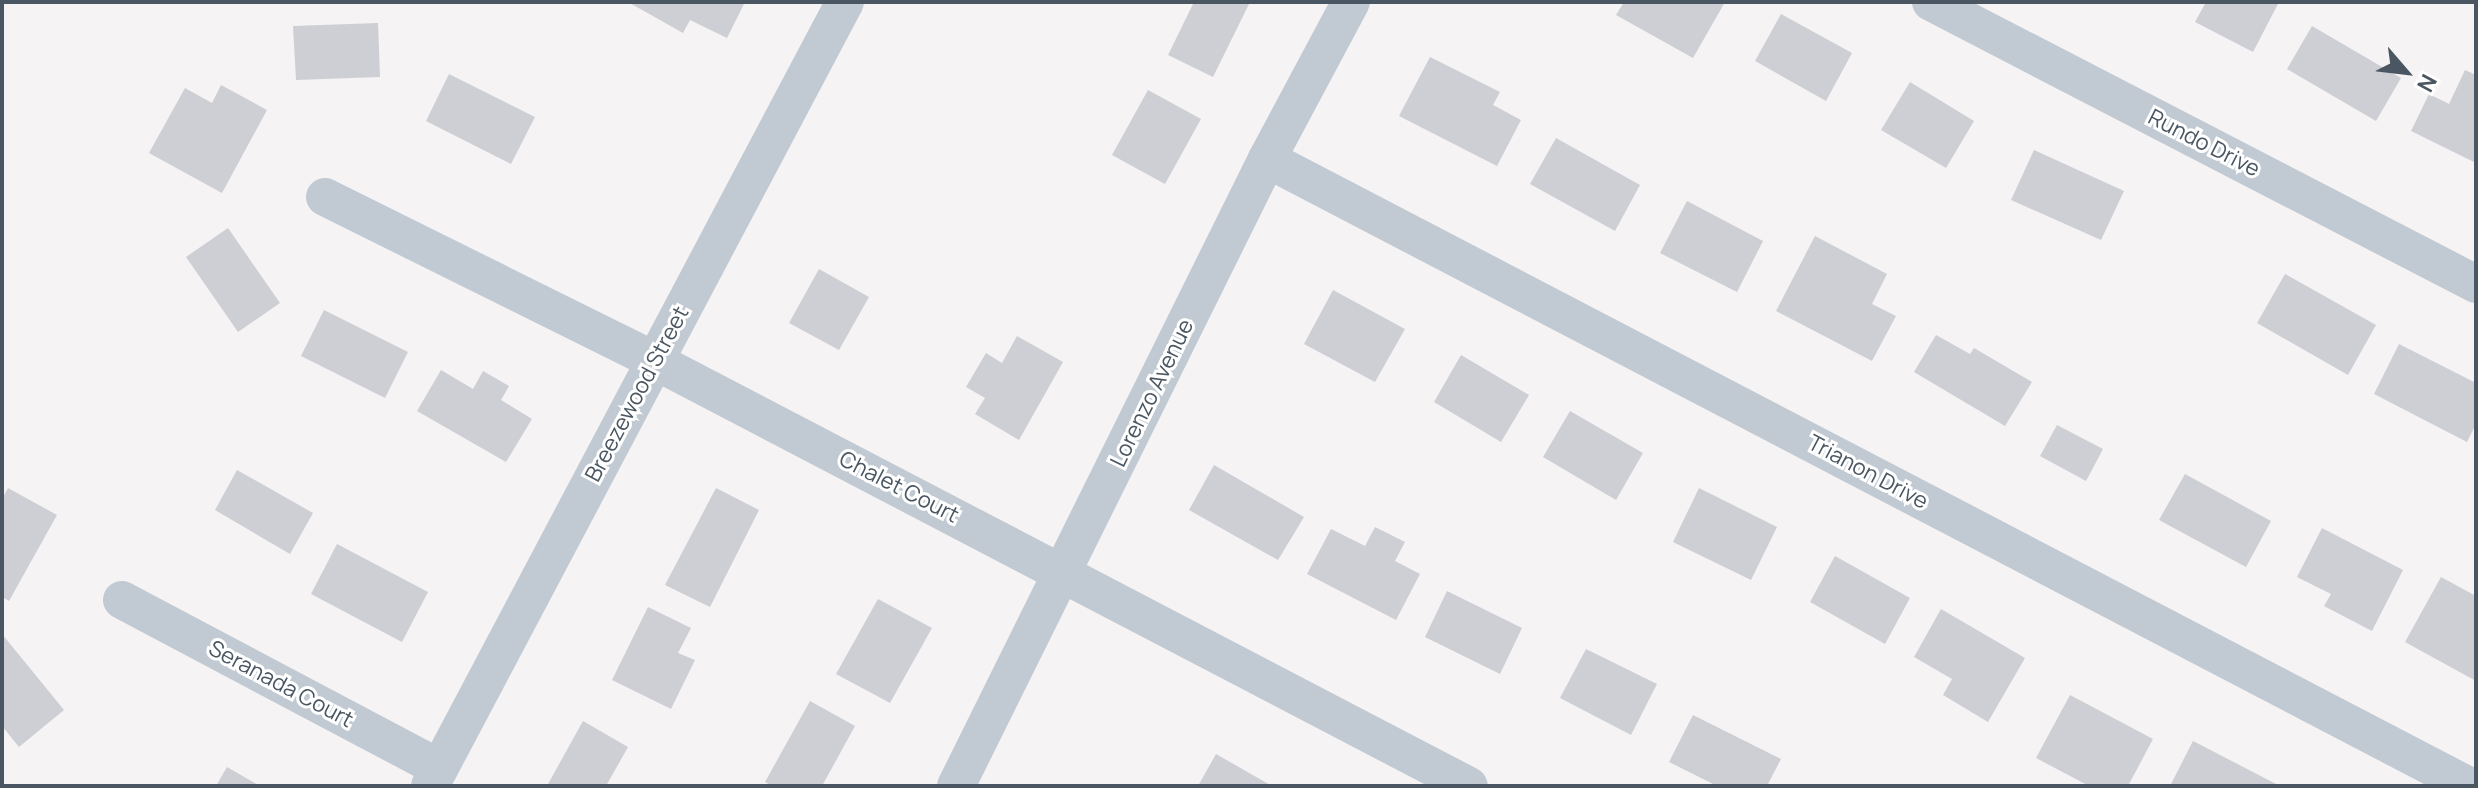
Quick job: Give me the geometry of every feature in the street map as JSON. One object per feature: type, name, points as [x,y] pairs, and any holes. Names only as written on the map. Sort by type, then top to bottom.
[{"type":"street","name":"Breezewood Street","points":[[434,777],[845,2]]},
{"type":"street","name":"Lorenzo Avenue","points":[[956,786],[1267,159],[1351,2]]},
{"type":"street","name":"Rundo Drive","points":[[1931,2],[2476,284]]},
{"type":"street","name":"Trianon Drive","points":[[1267,159],[2469,786]]},
{"type":"street","name":"Chalet Court","points":[[325,197],[655,361],[1469,786]]},
{"type":"street","name":"Seranada Court","points":[[122,600],[434,777]]},
{"type":"building","points":[[628,2],[745,2],[727,38],[690,20],[683,33]]},
{"type":"building","points":[[1194,2],[1250,2],[1213,77],[1168,55]]},
{"type":"building","points":[[1624,2],[1725,2],[1693,58],[1616,15]]},
{"type":"building","points":[[2206,2],[2279,2],[2253,52],[2195,22]]},
{"type":"building","points":[[1781,14],[1852,53],[1826,101],[1755,61]]},
{"type":"building","points":[[378,23],[380,77],[296,80],[293,26]]},
{"type":"building","points":[[2312,26],[2401,78],[2376,121],[2287,69]]},
{"type":"building","points":[[1430,57],[1500,92],[1493,105],[1521,120],[1497,166],[1399,116]]},
{"type":"building","points":[[2465,70],[2476,75],[2476,163],[2411,131],[2429,94],[2449,104]]},
{"type":"building","points":[[449,74],[535,117],[511,164],[426,121]]},
{"type":"building","points":[[1910,82],[1974,121],[1946,168],[1881,130]]},
{"type":"building","points":[[221,85],[267,110],[222,193],[149,153],[185,88],[212,103]]},
{"type":"building","points":[[1148,90],[1201,119],[1165,184],[1112,155]]},
{"type":"building","points":[[1556,138],[1640,185],[1615,231],[1530,184]]},
{"type":"building","points":[[2034,150],[2124,191],[2101,240],[2011,200]]},
{"type":"building","points":[[1687,201],[1763,241],[1737,292],[1660,253]]},
{"type":"building","points":[[228,228],[280,303],[238,332],[186,257]]},
{"type":"building","points":[[1815,236],[1887,274],[1872,304],[1896,316],[1872,361],[1776,311]]},
{"type":"building","points":[[819,269],[869,297],[839,350],[789,323]]},
{"type":"building","points":[[2285,274],[2376,325],[2348,375],[2257,323]]},
{"type":"building","points":[[1333,290],[1405,329],[1375,382],[1304,344]]},
{"type":"building","points":[[324,310],[408,352],[385,398],[301,356]]},
{"type":"building","points":[[1936,335],[1970,354],[1974,348],[2032,382],[2005,426],[1914,372]]},
{"type":"building","points":[[1017,336],[1063,362],[1019,440],[975,414],[985,398],[966,387],[986,353],[1002,363]]},
{"type":"building","points":[[2399,344],[2476,383],[2476,424],[2467,442],[2374,394]]},
{"type":"building","points":[[1461,355],[1529,395],[1501,442],[1434,402]]},
{"type":"building","points":[[441,370],[473,389],[483,371],[509,386],[501,400],[532,419],[506,462],[417,411]]},
{"type":"building","points":[[1570,411],[1643,453],[1616,500],[1543,457]]},
{"type":"building","points":[[2057,425],[2103,449],[2086,481],[2040,456]]},
{"type":"building","points":[[1214,465],[1304,517],[1278,560],[1189,510]]},
{"type":"building","points":[[237,470],[313,513],[290,554],[215,510]]},
{"type":"building","points":[[2185,474],[2271,521],[2246,567],[2159,520]]},
{"type":"building","points":[[8,488],[57,515],[9,601],[2,597],[2,499]]},
{"type":"building","points":[[716,488],[759,510],[710,607],[665,585]]},
{"type":"building","points":[[1699,488],[1777,527],[1751,580],[1673,542]]},
{"type":"building","points":[[1375,527],[1405,542],[1395,561],[1420,574],[1396,620],[1307,574],[1331,529],[1365,546]]},
{"type":"building","points":[[2322,528],[2403,570],[2372,631],[2324,606],[2331,594],[2297,577]]},
{"type":"building","points":[[337,544],[428,592],[402,642],[311,594]]},
{"type":"building","points":[[1835,556],[1910,598],[1885,644],[1810,602]]},
{"type":"building","points":[[2441,577],[2476,596],[2476,681],[2405,642]]},
{"type":"building","points":[[1447,591],[1522,628],[1500,674],[1425,637]]},
{"type":"building","points":[[878,599],[932,628],[890,703],[836,674]]},
{"type":"building","points":[[648,607],[691,628],[678,653],[695,660],[671,709],[612,680]]},
{"type":"building","points":[[1941,609],[2025,658],[1988,722],[1943,695],[1952,679],[1914,657]]},
{"type":"building","points":[[2,634],[64,710],[19,747],[2,726]]},
{"type":"building","points":[[1586,649],[1657,684],[1631,735],[1560,698]]},
{"type":"building","points":[[2070,695],[2153,739],[2128,786],[2089,786],[2036,758]]},
{"type":"building","points":[[810,701],[855,726],[822,786],[772,786],[765,782]]},
{"type":"building","points":[[1693,715],[1781,759],[1767,786],[1717,786],[1669,762]]},
{"type":"building","points":[[583,721],[628,747],[606,786],[547,786]]},
{"type":"building","points":[[2193,741],[2280,786],[2170,786]]},
{"type":"building","points":[[1216,754],[1272,786],[1198,786]]},
{"type":"building","points":[[227,767],[260,786],[216,786]]}]
